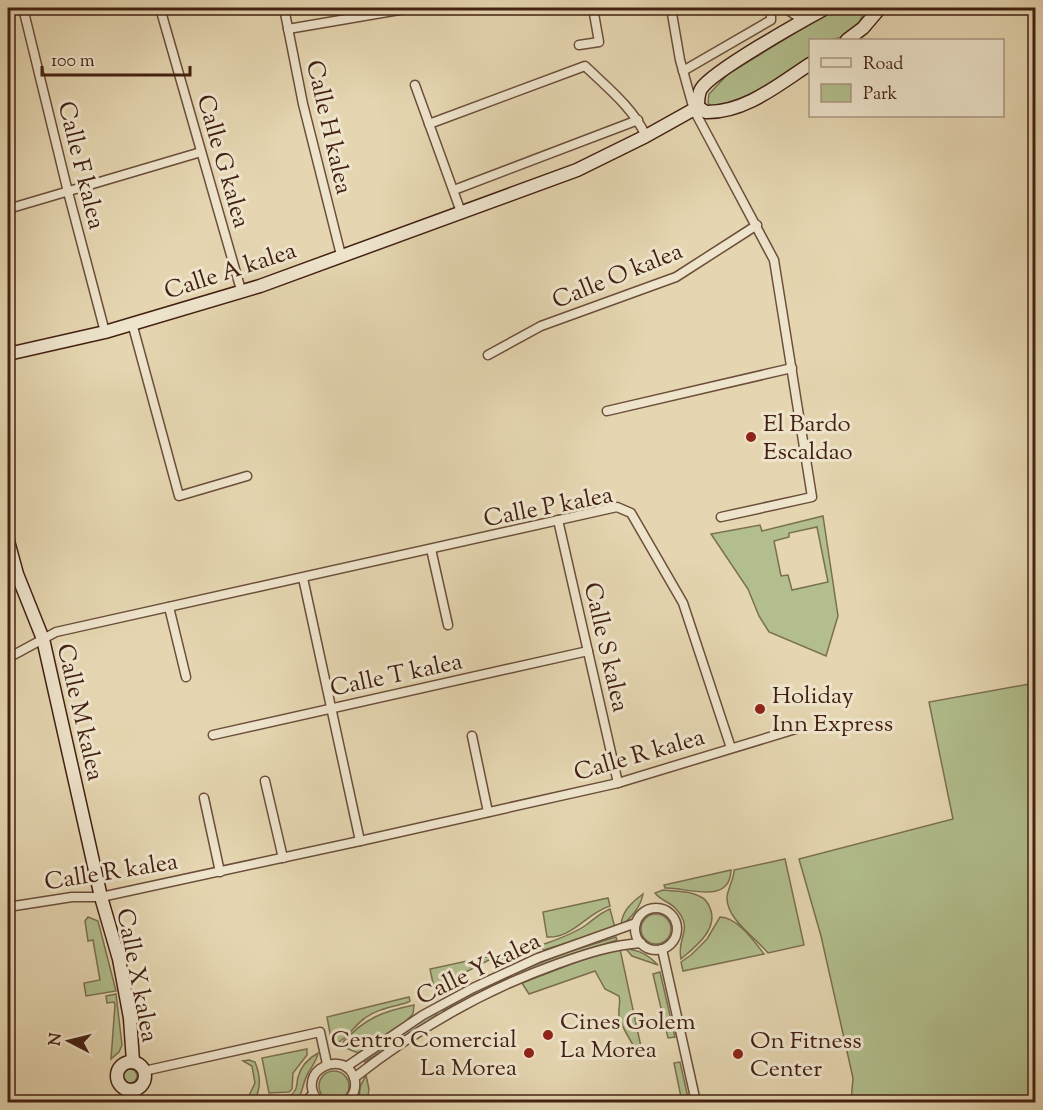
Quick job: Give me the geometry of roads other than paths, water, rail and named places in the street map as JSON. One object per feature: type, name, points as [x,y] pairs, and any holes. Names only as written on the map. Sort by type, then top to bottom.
[{"type":"street","name":"Calle F kalea","points":[[23,8],[105,332]]},
{"type":"street","name":"Calle G kalea","points":[[160,8],[241,290]]},
{"type":"street","name":"Calle H kalea","points":[[284,8],[303,104],[341,255]]},
{"type":"street","points":[[288,29],[411,8]]},
{"type":"street","points":[[579,45],[599,42],[593,8]]},
{"type":"street","points":[[671,8],[683,71],[696,108],[774,260],[812,497],[721,517]]},
{"type":"street","points":[[683,71],[771,20],[771,8]]},
{"type":"street","points":[[784,8],[810,15]]},
{"type":"street","points":[[696,108],[701,89],[708,81],[810,15],[826,8]]},
{"type":"street","points":[[863,28],[867,8]]},
{"type":"street","points":[[848,39],[863,28],[880,8]]},
{"type":"street","points":[[696,108],[716,113],[734,109],[752,101],[809,65]]},
{"type":"street","points":[[429,124],[585,66],[638,120],[646,136]]},
{"type":"street","points":[[416,85],[461,212]]},
{"type":"street","name":"Calle A kalea","points":[[8,354],[105,332],[260,286],[577,170],[696,108]]},
{"type":"street","points":[[454,190],[638,120]]},
{"type":"street","points":[[8,209],[201,152]]},
{"type":"street","name":"Calle O kalea","points":[[488,356],[541,326],[676,277],[757,225]]},
{"type":"street","points":[[132,323],[179,496],[247,476]]},
{"type":"street","points":[[607,411],[792,368]]},
{"type":"street","name":"Calle P kalea","points":[[8,658],[56,632],[617,507],[632,513],[683,603],[731,748]]},
{"type":"street","name":"Calle S kalea","points":[[558,520],[618,783]]},
{"type":"street","name":"Calle M kalea","points":[[8,541],[17,574],[43,639],[102,897]]},
{"type":"street","points":[[431,549],[448,625]]},
{"type":"street","points":[[303,578],[360,841]]},
{"type":"street","points":[[170,607],[186,677]]},
{"type":"street","name":"Calle T kalea","points":[[213,735],[588,651]]},
{"type":"street","name":"Calle R kalea","points":[[8,907],[72,897],[102,897],[618,783],[800,728]]},
{"type":"street","points":[[472,736],[488,812]]},
{"type":"street","points":[[265,782],[283,858]]},
{"type":"street","points":[[204,798],[220,872]]},
{"type":"street","name":"Calle X kalea","points":[[102,897],[119,959],[130,1018],[133,1062]]},
{"type":"street","points":[[651,909],[665,910],[673,917],[677,930],[675,938],[662,949],[653,950],[641,943],[637,937],[636,923],[641,915],[651,909]]},
{"type":"street","name":"Calle Y kalea","points":[[346,1067],[423,1015],[473,988],[538,958],[636,923]]},
{"type":"street","name":"Calle Y kalea","points":[[354,1078],[426,1026],[507,985],[582,955],[621,945],[641,943]]},
{"type":"street","points":[[662,949],[696,1102]]},
{"type":"street","points":[[144,1071],[320,1032],[327,1064]]},
{"type":"street","points":[[133,1062],[140,1065],[144,1071],[144,1081],[136,1096],[118,1083],[117,1071],[123,1064],[133,1062]]},
{"type":"street","points":[[319,1102],[314,1094],[312,1080],[316,1073],[327,1064],[334,1063],[346,1067],[354,1078],[355,1090],[348,1102]]},
{"type":"street","points":[[305,1102],[314,1094]]},
{"type":"place","name":"El Bardo Escaldao","points":[[751,437]]},
{"type":"place","name":"Holiday Inn Express","points":[[760,709]]},
{"type":"place","name":"Cines Golem La Morea","points":[[548,1035]]},
{"type":"place","name":"Centro Comercial La Morea","points":[[529,1053]]},
{"type":"place","name":"On Fitness Center","points":[[738,1054]]}]
